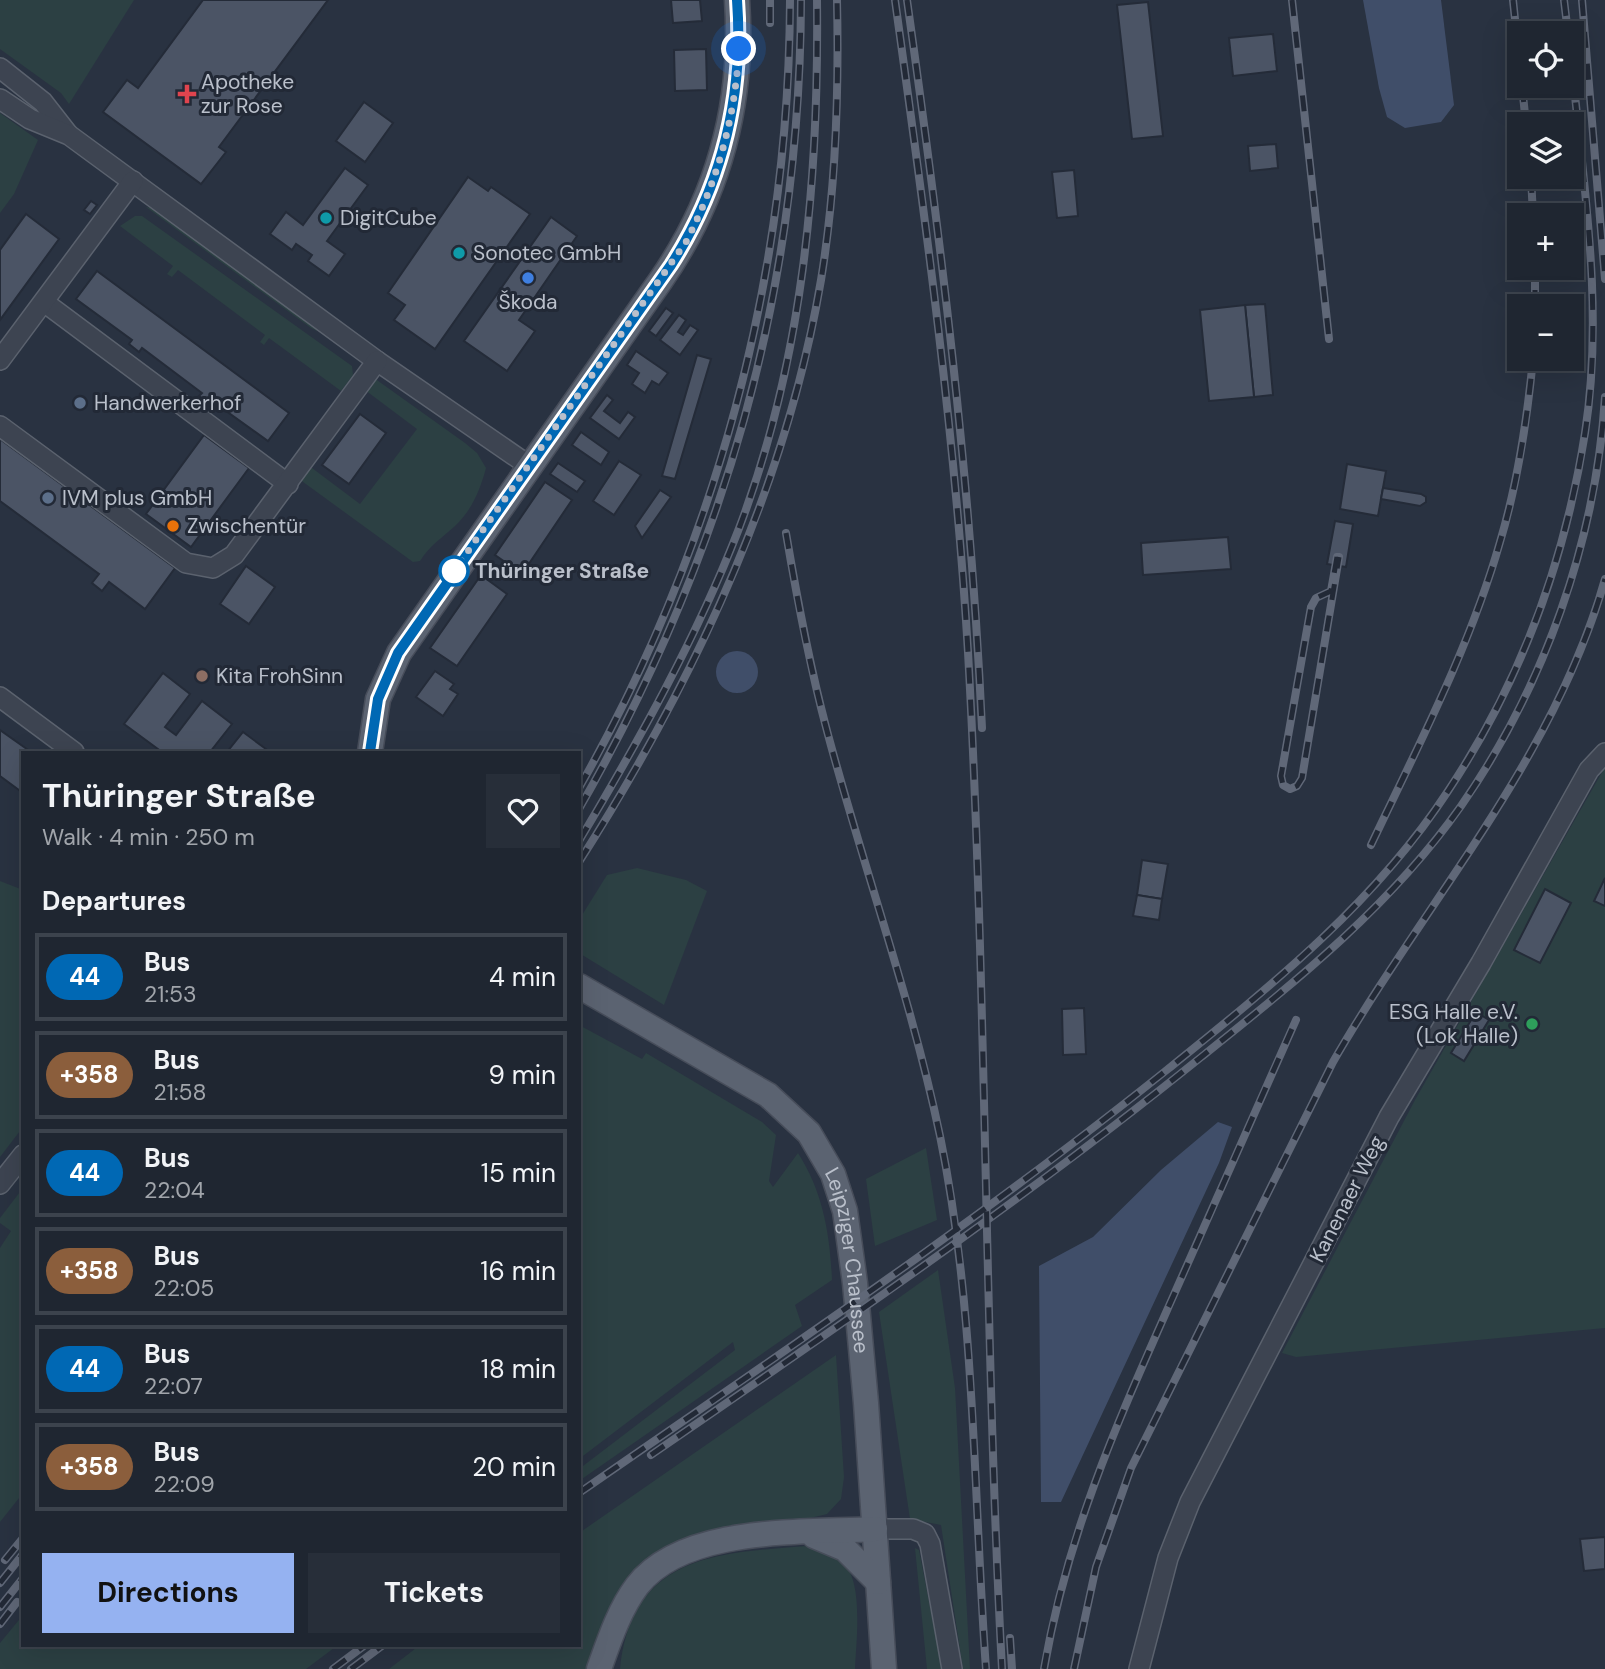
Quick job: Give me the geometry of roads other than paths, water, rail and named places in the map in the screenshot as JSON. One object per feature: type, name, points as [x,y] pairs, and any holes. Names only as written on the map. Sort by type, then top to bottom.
[{"type":"main road","points":[[370,751],[376,708],[392,665],[528,465],[671,265],[699,216],[731,121],[739,49],[737,0]]},
{"type":"main road","name":"Leipziger Chaussee","points":[[581,987],[768,1095],[796,1118],[826,1160],[839,1188],[851,1249],[884,1669]]},
{"type":"main road","points":[[599,1669],[623,1609],[637,1586],[671,1556],[715,1542],[875,1529]]},
{"type":"main road","points":[[807,1533],[845,1549],[878,1583]]},
{"type":"main road","points":[[612,1669],[613,1634]]},
{"type":"street","points":[[0,68],[43,102],[69,135]]},
{"type":"street","points":[[0,99],[30,119],[69,135],[377,361],[528,465]]},
{"type":"street","points":[[0,360],[133,181]]},
{"type":"street","points":[[44,302],[288,484]]},
{"type":"street","points":[[0,426],[187,564],[199,568],[213,568],[234,555],[377,361]]},
{"type":"street","points":[[0,698],[73,751]]},
{"type":"street","name":"Kanenaer Weg","points":[[1139,1669],[1168,1559],[1190,1502],[1389,1117],[1481,963],[1589,770],[1605,753]]},
{"type":"street","points":[[0,1184],[21,1157]]},
{"type":"street","points":[[875,1529],[913,1529],[925,1534],[930,1544],[952,1669]]},
{"type":"water","points":[[1363,0],[1441,0],[1454,105],[1441,122],[1405,128],[1387,117]]},
{"type":"water","points":[[737,651],[752,657],[758,672],[752,687],[737,693],[722,687],[716,672],[722,657]]},
{"type":"water","points":[[1218,1122],[1232,1127],[1219,1163],[1061,1502],[1041,1502],[1039,1266],[1093,1237],[1161,1170]]},
{"type":"railway","points":[[770,0],[770,23]]},
{"type":"railway","points":[[581,784],[627,696],[670,602],[706,506],[736,407],[759,308],[776,206],[786,104],[790,0]]},
{"type":"railway","points":[[581,805],[630,714],[675,617],[713,519],[744,419],[769,318],[786,214],[797,109],[801,0]]},
{"type":"railway","points":[[581,838],[644,728],[704,611],[738,531],[760,467],[778,402],[803,270],[815,135],[817,0]]},
{"type":"railway","points":[[581,859],[660,726],[696,655],[759,509],[784,434],[805,357],[826,246],[835,140],[837,0]]},
{"type":"railway","points":[[895,0],[947,407],[968,652],[979,906],[992,1415],[1002,1669]]},
{"type":"railway","points":[[907,0],[953,363],[970,545],[982,728]]},
{"type":"railway","points":[[1292,0],[1329,339]]},
{"type":"railway","points":[[1513,0],[1515,21]]},
{"type":"railway","points":[[1564,0],[1567,21]]},
{"type":"railway","points":[[1582,0],[1605,279]]},
{"type":"railway","points":[[1523,98],[1525,112]]},
{"type":"railway","points":[[581,1492],[951,1233],[1097,1125],[1283,974],[1354,906],[1419,832],[1474,750],[1518,664],[1552,574],[1576,481],[1585,433],[1593,341],[1590,250],[1575,98]]},
{"type":"railway","points":[[1532,189],[1532,203]]},
{"type":"railway","points":[[1535,280],[1535,294]]},
{"type":"railway","points":[[1371,845],[1442,696],[1488,581],[1517,474],[1532,371]]},
{"type":"railway","points":[[651,1455],[929,1262],[1134,1111],[1306,971],[1404,877],[1461,806],[1491,760],[1541,662],[1561,611],[1590,505],[1600,451],[1605,397]]},
{"type":"railway","points":[[786,533],[820,703],[915,1033],[940,1136],[952,1202],[961,1268],[972,1402],[986,1669]]},
{"type":"railway","points":[[1337,557],[1331,591],[1316,598],[1311,607],[1281,776],[1283,785],[1290,789],[1297,786],[1302,778],[1339,557]]},
{"type":"railway","points":[[1074,1669],[1096,1567],[1131,1468],[1333,1062],[1521,769],[1554,708],[1582,645],[1605,579]]},
{"type":"railway","points":[[1044,1669],[1065,1574],[1094,1484],[1148,1353],[1296,1020]]},
{"type":"railway","points":[[5,1560],[21,1540]]},
{"type":"railway","points":[[0,1583],[21,1557]]},
{"type":"railway","points":[[0,1607],[21,1581]]},
{"type":"railway","points":[[0,1624],[17,1602]]},
{"type":"railway","points":[[1010,1638],[1012,1669]]},
{"type":"railway","points":[[333,1669],[362,1647]]},
{"type":"railway","points":[[351,1669],[380,1647]]},
{"type":"place","name":"Apotheke zur Rose","points":[[187,94]]},
{"type":"place","name":"DigitCube","points":[[326,218]]},
{"type":"place","name":"Sonotec GmbH","points":[[459,253]]},
{"type":"place","name":"Škoda","points":[[528,278]]},
{"type":"place","name":"Handwerkerhof","points":[[80,403]]},
{"type":"place","name":"IVM plus GmbH","points":[[48,498]]},
{"type":"place","name":"Zwischentür","points":[[173,526]]},
{"type":"place","name":"Thüringer Straße","points":[[454,571]]},
{"type":"place","name":"Kita FrohSinn","points":[[202,676]]},
{"type":"place","name":"ESG Halle e.V. (Lok Halle)","points":[[1532,1024]]}]
